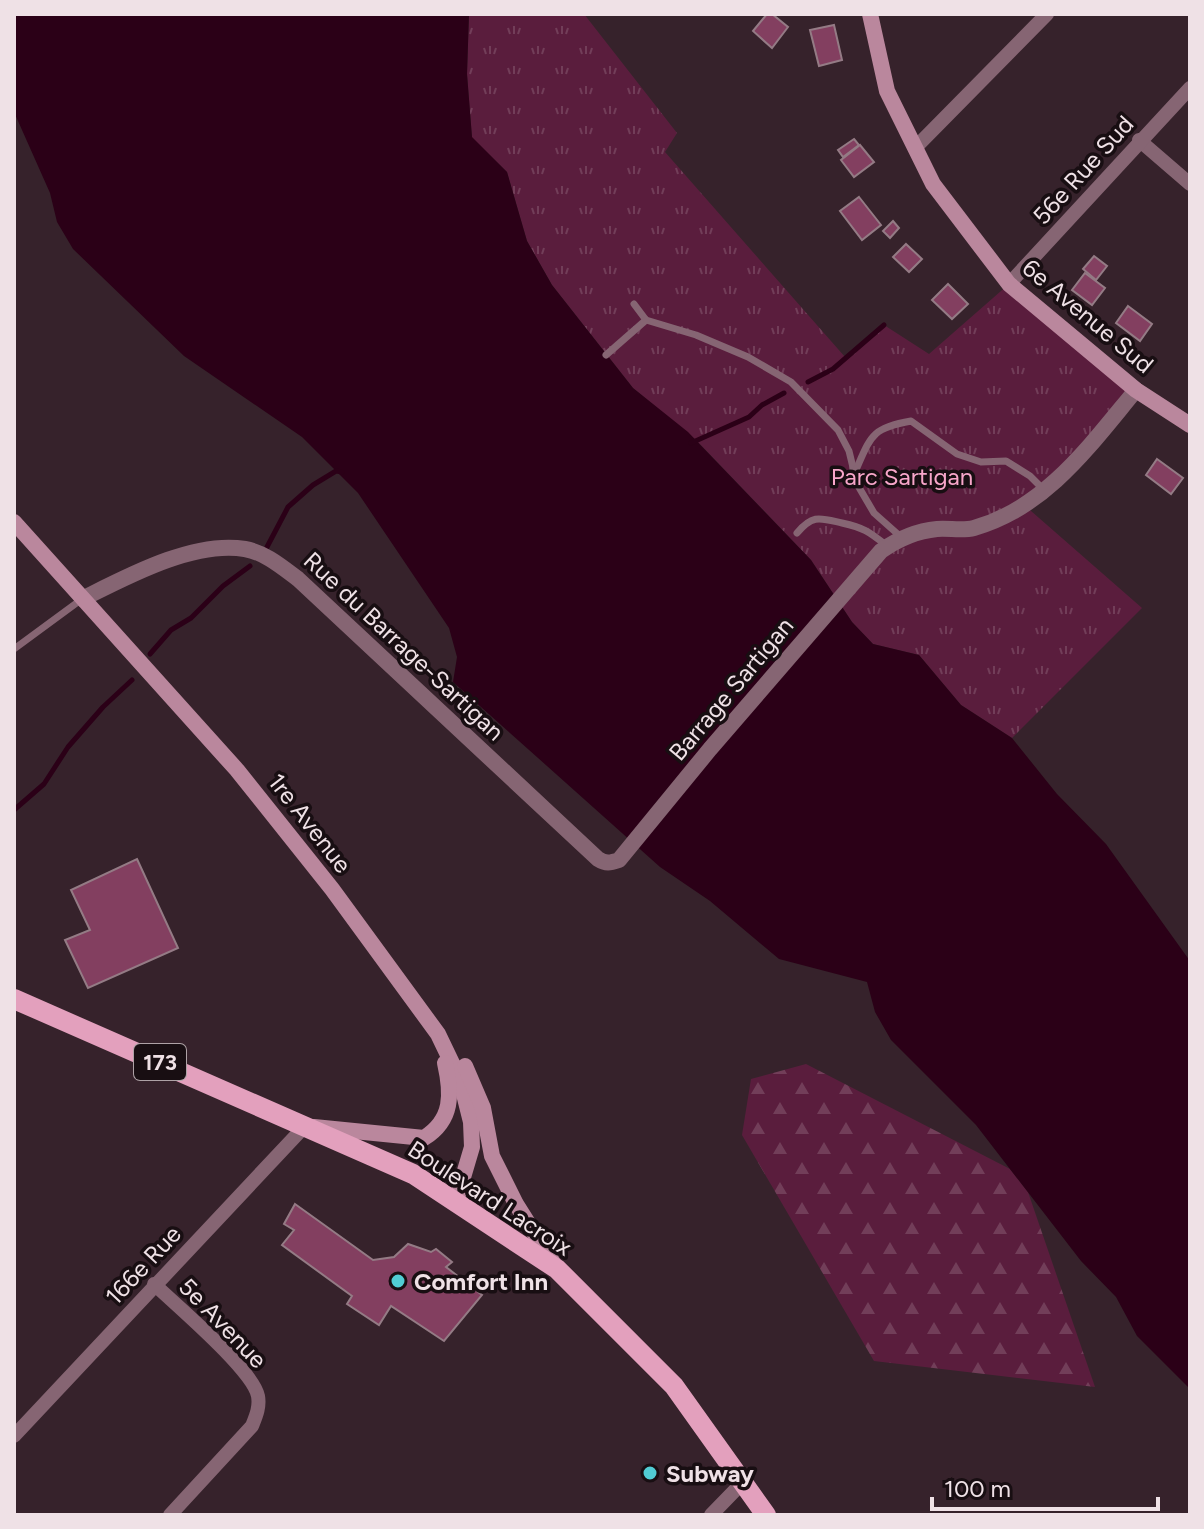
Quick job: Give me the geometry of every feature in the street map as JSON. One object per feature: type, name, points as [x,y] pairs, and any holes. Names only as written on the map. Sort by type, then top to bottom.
[{"type":"main road","name":"6e Avenue Sud","points":[[870,14],[887,91],[933,184],[1009,284],[1136,390],[1190,425]]},
{"type":"main road","name":"1re Avenue","points":[[14,522],[237,770],[332,889],[438,1034],[461,1082],[471,1122],[472,1147],[456,1201]]},
{"type":"main road","name":"Boulevard Lacroix","points":[[14,999],[413,1174],[557,1269],[674,1386],[766,1515]]},
{"type":"main road","points":[[305,1126],[424,1138],[439,1129],[447,1115],[449,1083],[438,1034]]},
{"type":"main road","points":[[438,1034],[465,1066],[483,1108],[492,1156],[516,1204],[557,1269]]},
{"type":"street","points":[[915,148],[1047,14]]},
{"type":"street","name":"56e Rue Sud","points":[[1009,284],[1190,88]]},
{"type":"street","points":[[1139,140],[1190,184]]},
{"type":"street","points":[[890,545],[934,529],[973,528],[1012,512],[1044,490],[1075,462],[1136,390]]},
{"type":"street","name":"Barrage Sartigan","points":[[619,860],[710,749],[890,545]]},
{"type":"street","name":"Rue du Barrage-Sartigan","points":[[82,599],[139,570],[179,556],[220,549],[246,549],[273,561],[298,579],[598,859],[604,863],[619,860]]},
{"type":"street","name":"166e Rue","points":[[14,1436],[305,1126]]},
{"type":"street","name":"5e Avenue","points":[[154,1284],[244,1371],[258,1395],[258,1409],[252,1426],[170,1515]]},
{"type":"street","points":[[711,1515],[744,1481]]},
{"type":"lane","points":[[634,304],[646,320],[696,335],[748,357],[791,382],[838,430],[849,451],[857,484],[890,545]]},
{"type":"lane","points":[[606,355],[646,320]]},
{"type":"lane","points":[[854,473],[869,439],[885,426],[911,421],[957,454],[981,462],[1006,461],[1030,476],[1044,490]]},
{"type":"lane","points":[[797,533],[805,523],[822,517],[862,526],[890,545]]},
{"type":"lane","points":[[14,649],[82,599]]},
{"type":"green space","name":"Parc Sartigan","points":[[469,14],[584,14],[677,133],[665,152],[845,357],[884,325],[929,354],[1009,284],[1136,390],[1023,504],[1142,608],[1012,738],[961,705],[919,655],[873,644],[852,622],[811,560],[696,440],[633,388],[552,285],[527,241],[507,172],[472,138],[467,74]]},
{"type":"green space","points":[[806,1064],[1010,1169],[1028,1192],[1095,1387],[874,1361],[742,1135],[751,1079]]},
{"type":"shaded area","points":[[14,14],[469,14],[467,74],[472,137],[507,172],[527,241],[552,285],[633,388],[688,432],[811,560],[852,622],[873,644],[919,655],[961,705],[1012,738],[1057,794],[1106,844],[1190,961],[1190,1389],[1137,1336],[1116,1297],[1081,1261],[976,1125],[891,1040],[875,1012],[867,982],[779,959],[710,901],[660,867],[453,682],[457,657],[449,628],[358,493],[302,437],[184,356],[73,249],[57,222],[50,193],[14,112]]},
{"type":"building","points":[[767,14],[772,14],[788,27],[772,48],[753,31]]},
{"type":"building","points":[[834,25],[842,60],[819,66],[810,30]]},
{"type":"building","points":[[854,139],[859,145],[843,157],[838,150]]},
{"type":"building","points":[[860,145],[874,162],[854,177],[841,160]]},
{"type":"building","points":[[859,197],[881,225],[862,240],[840,211]]},
{"type":"building","points":[[893,221],[899,228],[890,238],[883,231]]},
{"type":"building","points":[[906,244],[922,259],[909,272],[893,257]]},
{"type":"building","points":[[1094,256],[1107,266],[1096,280],[1083,269]]},
{"type":"building","points":[[1085,273],[1105,288],[1092,305],[1072,290]]},
{"type":"building","points":[[948,284],[968,304],[952,319],[932,300]]},
{"type":"building","points":[[1128,306],[1152,324],[1140,341],[1116,323]]},
{"type":"building","points":[[1157,459],[1183,478],[1171,494],[1146,475]]},
{"type":"building","points":[[137,859],[178,948],[88,988],[65,940],[90,930],[71,890]]},
{"type":"building","name":"Comfort Inn","points":[[295,1204],[373,1260],[394,1257],[408,1244],[431,1252],[436,1249],[452,1262],[446,1267],[482,1295],[444,1341],[391,1306],[379,1325],[347,1304],[352,1296],[282,1245],[294,1230],[284,1224]]},
{"type":"waterway","points":[[808,382],[833,369],[884,325]]},
{"type":"waterway","points":[[691,443],[749,417],[762,405],[784,393]]},
{"type":"waterway","points":[[267,547],[288,507],[313,485],[336,471],[342,472]]},
{"type":"waterway","points":[[150,654],[171,630],[191,618],[223,586],[250,566]]},
{"type":"waterway","points":[[14,810],[44,784],[68,747],[132,680]]},
{"type":"place","name":"Comfort Inn","points":[[398,1281]]},
{"type":"place","name":"Subway","points":[[650,1473]]}]
